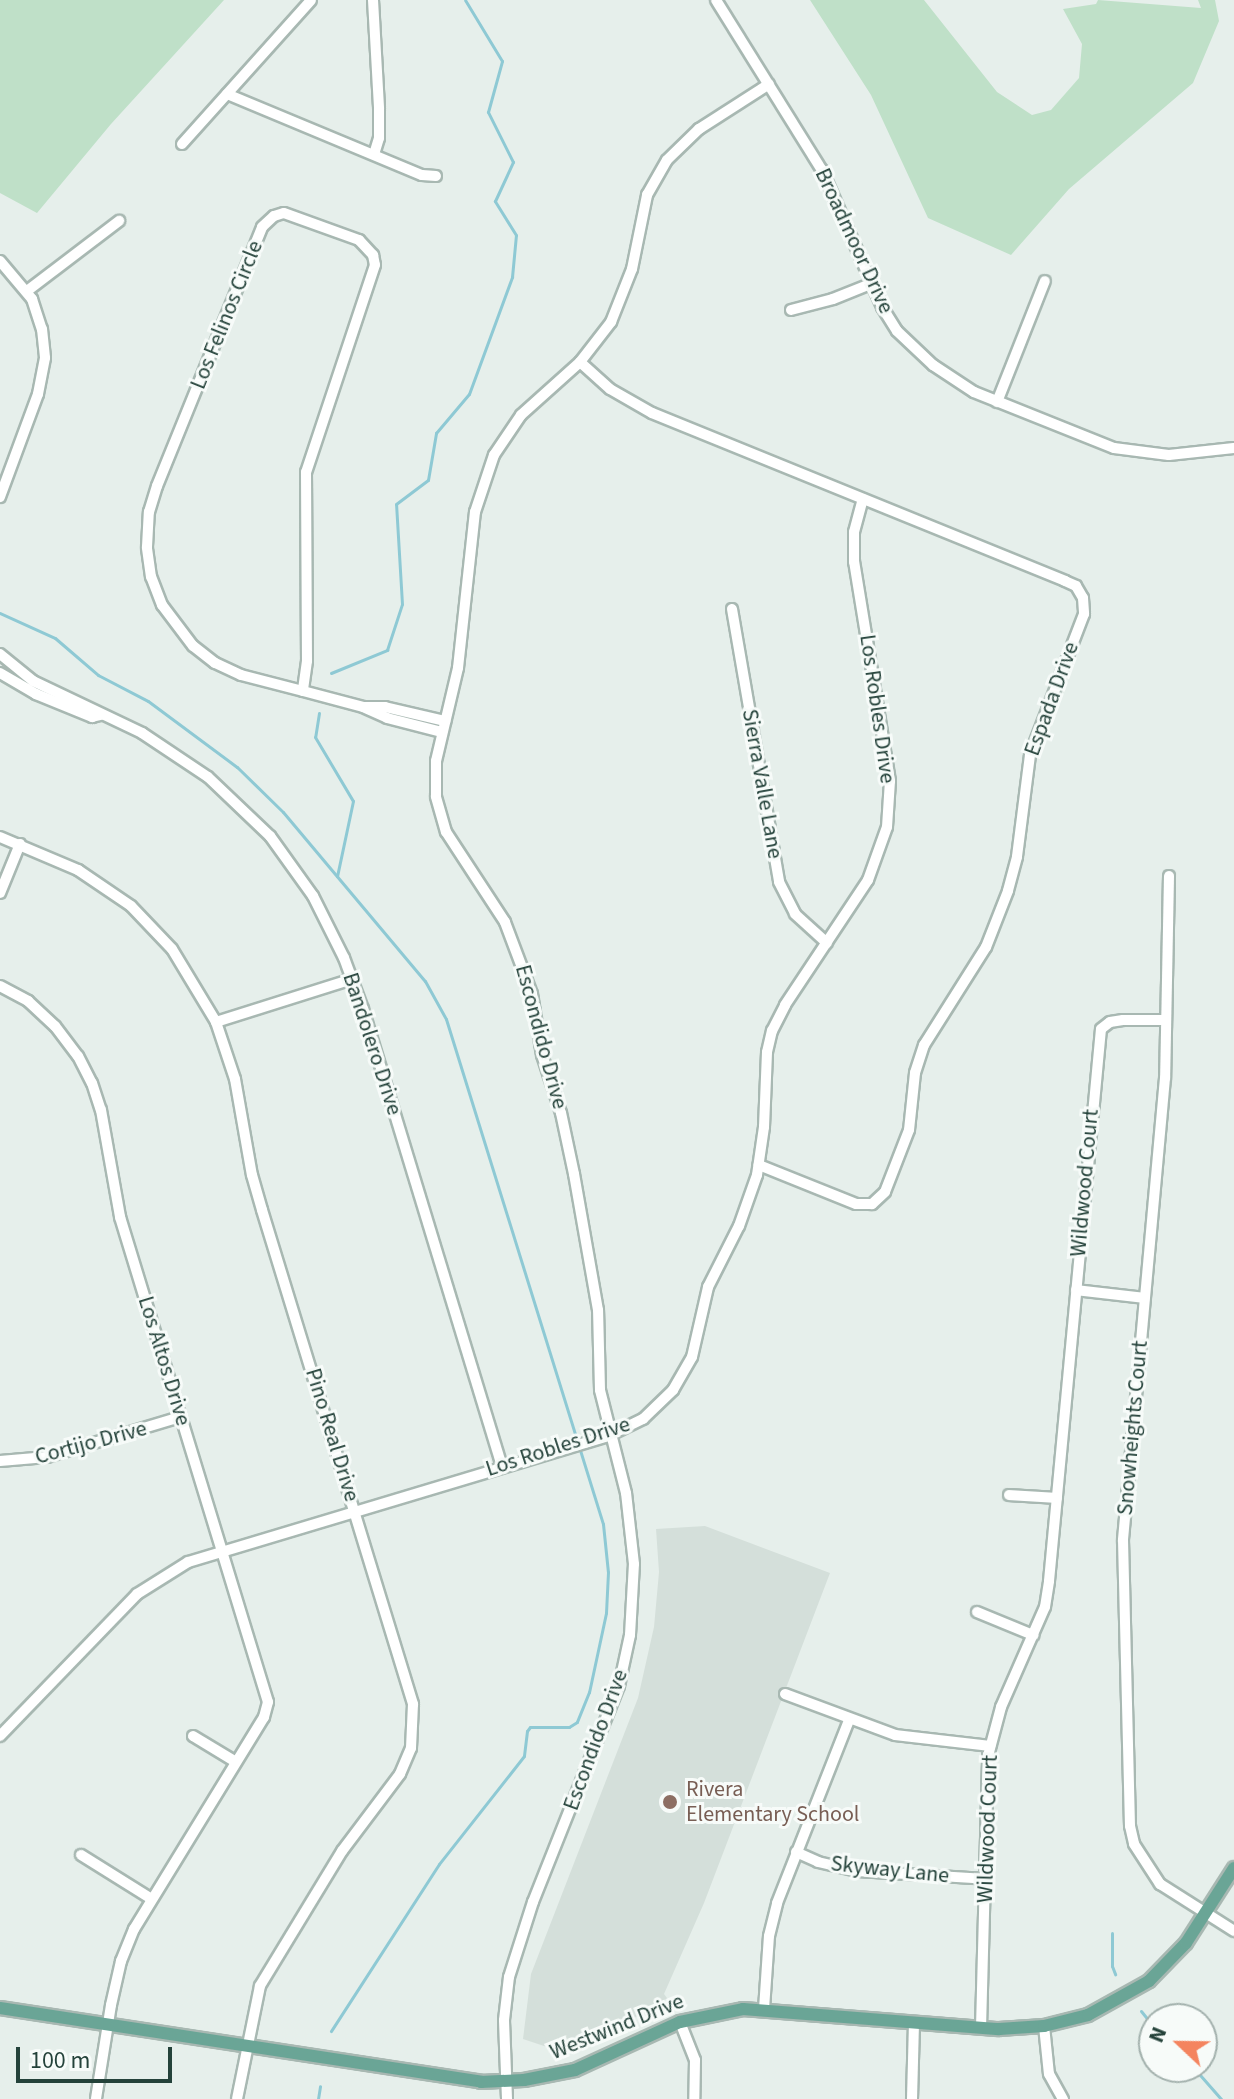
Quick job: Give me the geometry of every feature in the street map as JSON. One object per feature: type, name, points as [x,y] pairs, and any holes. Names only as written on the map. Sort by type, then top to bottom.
[{"type":"main road","name":"Westwind Drive","points":[[0,2008],[455,2080],[506,2082],[575,2070],[680,2022],[722,2011],[764,2009],[981,2028],[1044,2026],[1088,2015],[1134,1992],[1176,1955],[1234,1868]]},
{"type":"street","points":[[182,144],[311,0]]},
{"type":"street","points":[[373,0],[379,123],[374,154]]},
{"type":"street","name":"Broadmoor Drive","points":[[716,0],[822,170],[870,284],[897,331],[914,349],[953,379],[997,402],[1094,442],[1139,453],[1189,455],[1234,448]]},
{"type":"street","name":"Escondido Drive","points":[[507,2099],[504,2013],[517,1944],[610,1714],[630,1635],[634,1594],[632,1528],[600,1390],[598,1310],[561,1113],[542,1055],[532,994],[505,922],[446,832],[435,781],[458,668],[475,512],[485,474],[521,415],[580,362],[611,322],[626,290],[640,214],[653,181],[667,160],[699,129],[769,84]]},
{"type":"street","points":[[227,94],[422,175],[436,176]]},
{"type":"street","name":"Los Felinos Circle","points":[[303,691],[307,661],[306,472],[375,265],[367,244],[284,213],[274,216],[262,227],[157,486],[149,512],[147,547],[151,577],[162,605],[193,646],[215,663],[241,675],[363,707],[385,707],[444,727]]},
{"type":"street","points":[[27,291],[119,221]]},
{"type":"street","points":[[0,261],[27,291],[39,315],[45,358],[38,394],[11,459],[0,497]]},
{"type":"street","points":[[997,402],[1045,281]]},
{"type":"street","points":[[791,310],[833,299],[870,284]]},
{"type":"street","name":"Espada Drive","points":[[580,362],[610,389],[652,413],[1065,581],[1081,593],[1084,614],[1030,755],[1017,857],[1005,901],[986,947],[924,1045],[915,1073],[909,1130],[885,1192],[872,1204],[856,1204],[759,1165]]},
{"type":"street","points":[[0,473],[11,459]]},
{"type":"street","name":"Los Robles Drive","points":[[0,1736],[137,1594],[188,1562],[610,1435],[643,1419],[658,1407],[685,1371],[692,1357],[708,1287],[739,1226],[759,1165],[767,1052],[772,1031],[785,1005],[868,880],[879,856],[890,804],[883,734],[854,562],[854,532],[863,499]]},
{"type":"street","name":"Sierra Valle Lane","points":[[732,609],[779,882],[795,914],[827,943]]},
{"type":"street","name":"Bandolero Drive","points":[[0,654],[20,673],[142,733],[186,760],[232,798],[270,836],[313,896],[352,979],[502,1466]]},
{"type":"street","name":"Bandolero Drive","points":[[0,673],[9,681],[92,717],[103,715]]},
{"type":"street","name":"Pino Real Drive","points":[[0,837],[78,870],[131,906],[172,949],[216,1022],[235,1079],[252,1175],[413,1704],[411,1748],[400,1774],[355,1831],[266,1973],[257,1993],[237,2099]]},
{"type":"street","points":[[0,893],[20,844]]},
{"type":"street","name":"Snowheights Court","points":[[1169,876],[1165,1078],[1123,1540],[1130,1826],[1139,1854],[1160,1884],[1234,1931]]},
{"type":"street","points":[[216,1022],[352,979]]},
{"type":"street","name":"Los Altos Drive","points":[[0,986],[28,1001],[55,1026],[78,1056],[92,1083],[101,1110],[120,1217],[268,1702],[264,1717],[150,1898],[121,1961],[96,2099]]},
{"type":"street","name":"Wildwood Court","points":[[981,2028],[990,1746],[1001,1707],[1045,1607],[1101,1029],[1110,1022],[1123,1020],[1164,1020]]},
{"type":"street","points":[[1076,1290],[1145,1298]]},
{"type":"street","name":"Cortijo Drive","points":[[0,1461],[47,1457],[180,1417]]},
{"type":"street","points":[[1009,1495],[1057,1498]]},
{"type":"street","points":[[977,1612],[1033,1635]]},
{"type":"street","points":[[785,1694],[895,1735],[990,1746]]},
{"type":"street","points":[[764,2009],[769,1936],[777,1903],[849,1720]]},
{"type":"street","points":[[193,1736],[236,1762]]},
{"type":"street","name":"Skyway Lane","points":[[796,1852],[827,1865],[857,1871],[986,1879]]},
{"type":"street","points":[[81,1855],[150,1898]]},
{"type":"street","points":[[680,2022],[695,2060],[694,2099]]},
{"type":"street","points":[[912,2099],[914,2022]]},
{"type":"street","points":[[1044,2026],[1049,2074],[1063,2099]]},
{"type":"shaded area","name":"Rivera Elementary School","points":[[705,1526],[830,1573],[704,1903],[664,1994],[670,2002],[559,2051],[523,2039],[531,1974],[638,1698],[654,1627],[659,1572],[656,1529]]},
{"type":"green space","points":[[0,0],[224,0],[111,124],[37,213],[0,193]]},
{"type":"green space","points":[[810,0],[924,0],[997,92],[1032,115],[1051,110],[1079,78],[1082,44],[1063,9],[1096,4],[1098,0],[1201,8],[1198,0],[1215,0],[1219,21],[1193,83],[1069,189],[1011,255],[928,218],[871,95]]},
{"type":"waterway","points":[[331,673],[387,650],[402,604],[396,504],[428,480],[436,433],[469,394],[512,277],[516,235],[495,201],[513,162],[488,112],[502,61],[465,0]]},
{"type":"waterway","points":[[0,613],[55,638],[98,675],[148,701],[237,767],[283,812],[425,981],[446,1019],[603,1524],[608,1572],[606,1613],[589,1692],[577,1722],[569,1727],[530,1727],[524,1756],[439,1864],[331,2031]]},
{"type":"waterway","points":[[319,713],[315,737],[353,801],[337,876]]},
{"type":"waterway","points":[[1112,1933],[1112,1966],[1115,1974]]},
{"type":"waterway","points":[[1207,2083],[1221,2099]]},
{"type":"waterway","points":[[318,2099],[320,2086]]},
{"type":"place","name":"Rivera Elementary School","points":[[670,1802]]}]
